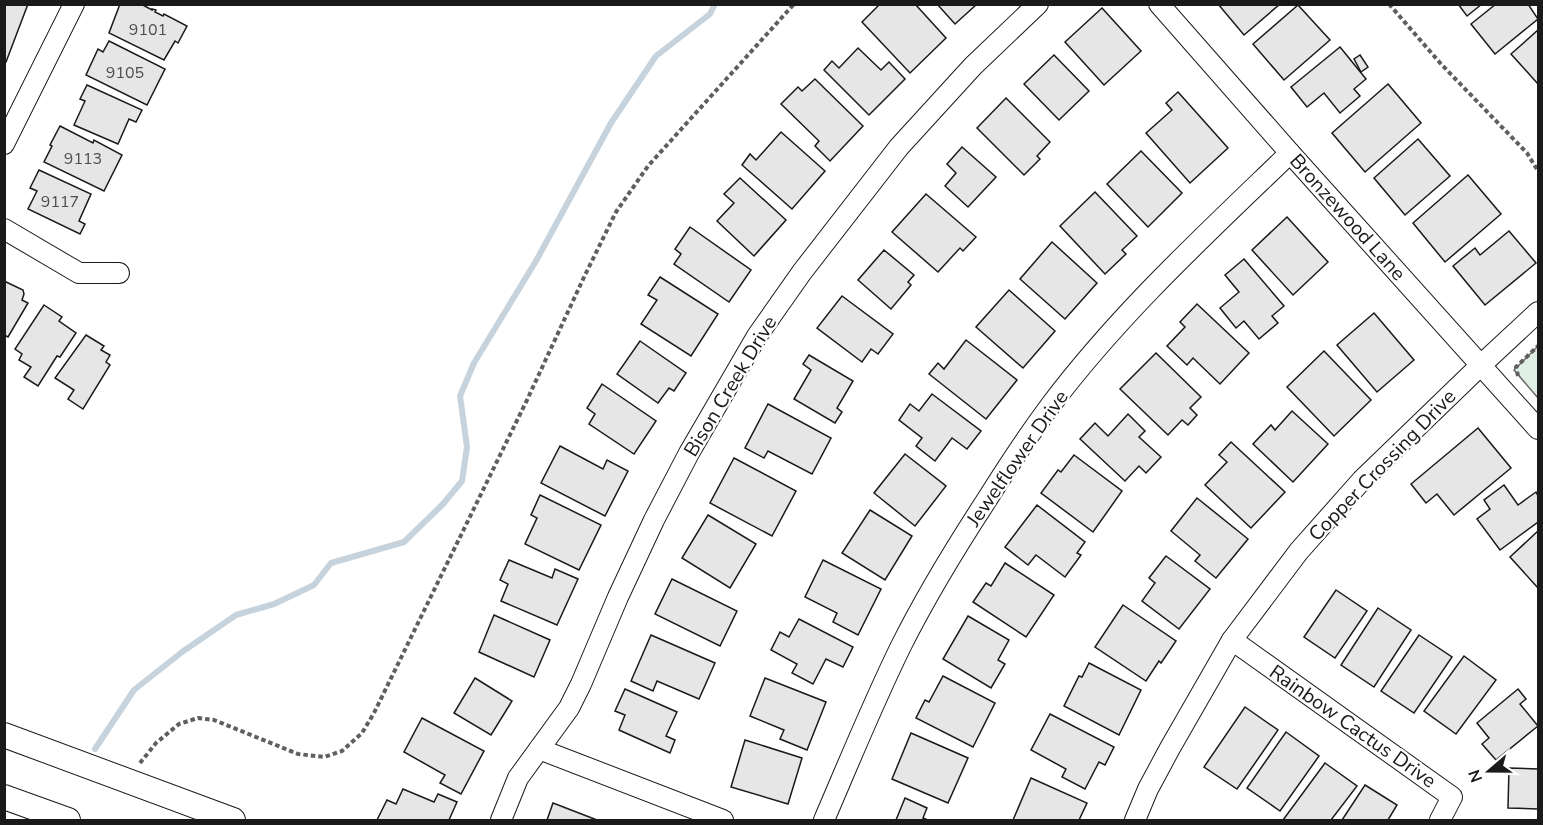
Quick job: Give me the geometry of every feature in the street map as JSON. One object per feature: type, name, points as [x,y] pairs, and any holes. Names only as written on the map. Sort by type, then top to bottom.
[{"type":"street","points":[[4,144],[74,4]]},
{"type":"street","name":"Bison Creek Drive","points":[[501,820],[518,778],[569,708],[654,520],[694,443],[757,336],[802,272],[899,147],[973,66],[1038,4]]},
{"type":"street","name":"Bronzewood Lane","points":[[1160,4],[1290,153],[1539,429]]},
{"type":"street","name":"Jewelflower Drive","points":[[824,820],[880,691],[933,587],[1050,405],[1131,309],[1173,265],[1290,153]]},
{"type":"street","points":[[4,229],[79,273],[119,273]]},
{"type":"street","name":"Copper Crossing Drive","points":[[1135,820],[1148,789],[1170,748],[1232,640],[1299,551],[1362,480],[1539,312]]},
{"type":"street","name":"Rainbow Cactus Drive","points":[[1232,640],[1452,797],[1440,820]]},
{"type":"street","points":[[4,735],[233,820]]},
{"type":"street","points":[[539,749],[723,820]]},
{"type":"street","points":[[4,796],[68,820]]},
{"type":"path","points":[[139,764],[156,743],[179,724],[198,717],[214,720],[298,754],[324,757],[342,751],[362,733],[374,713],[527,400],[616,212],[648,166],[794,4]]},
{"type":"path","points":[[1389,4],[1441,64],[1527,153],[1539,171]]},
{"type":"path","points":[[1524,383],[1517,375],[1516,367],[1539,346]]},
{"type":"green space","points":[[1538,346],[1538,398],[1514,370]]},
{"type":"building","points":[[4,4],[28,4],[6,62],[4,61]]},
{"type":"building","points":[[120,4],[141,4],[187,26],[178,43],[175,41],[164,60],[109,33]]},
{"type":"building","points":[[880,4],[915,4],[946,38],[910,73],[862,22]]},
{"type":"building","points":[[937,4],[977,4],[955,24]]},
{"type":"building","points":[[1218,4],[1280,4],[1244,35]]},
{"type":"building","points":[[1458,4],[1482,4],[1467,16]]},
{"type":"building","points":[[1496,4],[1528,4],[1538,19],[1495,54],[1471,24]]},
{"type":"building","points":[[1298,5],[1330,40],[1284,80],[1253,44]]},
{"type":"building","points":[[1102,8],[1141,51],[1104,85],[1065,42]]},
{"type":"building","points":[[1538,30],[1538,84],[1511,54]]},
{"type":"building","points":[[109,41],[165,69],[147,105],[86,75],[98,49],[103,52]]},
{"type":"building","points":[[1340,47],[1366,79],[1354,89],[1360,96],[1340,113],[1324,93],[1307,107],[1291,87]]},
{"type":"building","points":[[858,48],[881,70],[889,62],[905,79],[869,115],[824,70],[832,61],[839,68]]},
{"type":"building","points":[[1054,55],[1089,91],[1059,120],[1024,84]]},
{"type":"building","points":[[1360,55],[1368,67],[1361,72],[1354,59]]},
{"type":"building","points":[[815,79],[863,126],[830,161],[815,146],[819,141],[781,104],[798,87],[802,91]]},
{"type":"building","points":[[1388,84],[1421,123],[1365,172],[1332,133]]},
{"type":"building","points":[[87,85],[142,110],[136,122],[129,119],[118,144],[74,125],[85,101],[80,99]]},
{"type":"building","points":[[1178,92],[1228,148],[1190,183],[1146,133],[1172,110],[1166,103]]},
{"type":"building","points":[[1006,98],[1050,142],[1037,156],[1040,159],[1024,175],[977,128]]},
{"type":"building","points":[[60,126],[122,155],[104,191],[44,162]]},
{"type":"building","points":[[781,132],[825,171],[792,209],[742,165],[750,154],[756,160]]},
{"type":"building","points":[[1418,139],[1450,176],[1405,215],[1374,178]]},
{"type":"building","points":[[962,147],[996,177],[968,207],[945,186],[956,173],[947,164]]},
{"type":"building","points":[[1141,151],[1182,193],[1148,227],[1107,184]]},
{"type":"building","points":[[39,170],[91,194],[79,221],[85,224],[80,234],[28,209],[37,191],[30,188]]},
{"type":"building","points":[[1468,175],[1501,214],[1445,262],[1413,223]]},
{"type":"building","points":[[740,178],[786,220],[754,256],[717,221],[734,203],[724,194]]},
{"type":"building","points":[[1095,192],[1137,236],[1122,250],[1126,254],[1105,274],[1060,226]]},
{"type":"building","points":[[926,194],[976,237],[963,251],[960,248],[938,272],[892,232]]},
{"type":"building","points":[[1287,217],[1328,262],[1293,295],[1252,250]]},
{"type":"building","points":[[690,227],[751,270],[729,302],[674,264],[681,254],[675,249]]},
{"type":"building","points":[[1509,231],[1536,263],[1485,305],[1453,266],[1475,248],[1480,255]]},
{"type":"building","points":[[1052,242],[1097,283],[1065,319],[1020,279]]},
{"type":"building","points":[[884,250],[914,275],[908,282],[911,285],[891,309],[858,280]]},
{"type":"building","points":[[1244,259],[1284,306],[1272,316],[1278,323],[1259,339],[1244,321],[1236,328],[1220,308],[1239,292],[1225,275]]},
{"type":"building","points":[[660,277],[718,314],[691,356],[641,324],[657,300],[648,295]]},
{"type":"building","points":[[4,281],[23,290],[22,300],[28,303],[8,337],[4,335]]},
{"type":"building","points":[[1009,290],[1055,331],[1023,368],[976,327]]},
{"type":"building","points":[[842,296],[893,334],[878,354],[871,349],[862,362],[817,328]]},
{"type":"building","points":[[1197,304],[1249,353],[1220,384],[1193,358],[1187,365],[1167,346],[1185,327],[1180,322]]},
{"type":"building","points":[[44,305],[62,317],[59,321],[76,333],[60,357],[57,356],[38,386],[24,377],[31,367],[19,360],[22,354],[15,349]]},
{"type":"building","points":[[1374,313],[1414,360],[1377,392],[1337,345]]},
{"type":"building","points":[[86,335],[104,346],[101,350],[110,355],[106,362],[110,365],[83,409],[68,399],[74,390],[55,378]]},
{"type":"building","points":[[966,340],[1017,380],[986,419],[929,374],[938,363],[944,369]]},
{"type":"building","points":[[640,341],[686,373],[674,391],[669,388],[658,403],[617,374]]},
{"type":"building","points":[[1324,351],[1371,400],[1334,436],[1287,387]]},
{"type":"building","points":[[1156,353],[1201,397],[1190,408],[1197,415],[1188,425],[1182,420],[1168,435],[1120,389]]},
{"type":"building","points":[[809,355],[853,381],[837,408],[842,412],[835,423],[794,399],[811,370],[803,364]]},
{"type":"building","points":[[602,384],[656,421],[634,454],[589,424],[595,414],[587,408]]},
{"type":"building","points":[[932,394],[981,431],[967,449],[952,438],[935,461],[916,446],[922,438],[899,420],[910,404],[919,411]]},
{"type":"building","points":[[768,404],[831,438],[812,474],[768,451],[764,458],[745,448]]},
{"type":"building","points":[[1292,411],[1328,444],[1293,482],[1253,444],[1271,425],[1275,430]]},
{"type":"building","points":[[1128,414],[1145,431],[1139,437],[1161,457],[1146,473],[1139,466],[1125,481],[1080,439],[1095,423],[1108,436]]},
{"type":"building","points":[[1478,428],[1511,468],[1454,515],[1437,494],[1426,503],[1411,484]]},
{"type":"building","points":[[1231,442],[1285,492],[1251,528],[1205,485],[1227,462],[1219,455]]},
{"type":"building","points":[[560,446],[603,469],[607,460],[628,471],[605,516],[541,483]]},
{"type":"building","points":[[905,454],[946,486],[915,526],[874,493]]},
{"type":"building","points":[[1074,455],[1122,491],[1093,532],[1041,493],[1058,470],[1061,472]]},
{"type":"building","points":[[734,458],[796,491],[772,536],[710,503]]},
{"type":"building","points":[[1504,485],[1518,505],[1536,492],[1538,522],[1500,550],[1477,519],[1490,509],[1484,500]]},
{"type":"building","points":[[540,495],[601,525],[579,570],[525,544],[537,518],[531,515]]},
{"type":"building","points":[[1197,498],[1248,539],[1216,578],[1195,561],[1200,555],[1171,531]]},
{"type":"building","points":[[1037,505],[1085,542],[1077,553],[1081,555],[1065,577],[1036,555],[1028,565],[1005,547]]},
{"type":"building","points":[[870,510],[912,536],[885,580],[842,553]]},
{"type":"building","points":[[708,515],[756,544],[730,588],[682,558]]},
{"type":"building","points":[[1538,531],[1538,588],[1510,557]]},
{"type":"building","points":[[1166,556],[1210,589],[1179,629],[1142,601],[1155,583],[1149,578]]},
{"type":"building","points":[[509,560],[552,578],[555,569],[578,579],[557,625],[501,601],[508,584],[500,580]]},
{"type":"building","points":[[823,560],[881,589],[858,635],[833,622],[837,613],[805,597]]},
{"type":"building","points":[[1005,563],[1054,595],[1026,637],[973,602],[986,583],[991,586]]},
{"type":"building","points":[[672,579],[737,611],[720,646],[655,614]]},
{"type":"building","points":[[1336,590],[1367,611],[1335,658],[1304,637]]},
{"type":"building","points":[[1123,605],[1176,641],[1146,681],[1095,647]]},
{"type":"building","points":[[1378,608],[1411,630],[1374,687],[1341,665]]},
{"type":"building","points":[[494,615],[550,640],[534,677],[479,652]]},
{"type":"building","points":[[968,616],[1009,640],[998,660],[1005,664],[991,688],[943,659]]},
{"type":"building","points":[[799,619],[853,647],[843,667],[826,659],[813,684],[792,673],[797,664],[771,650],[780,632],[789,637]]},
{"type":"building","points":[[651,635],[715,663],[699,699],[657,681],[653,691],[631,681]]},
{"type":"building","points":[[1419,635],[1452,657],[1414,713],[1381,691]]},
{"type":"building","points":[[1464,656],[1496,680],[1456,734],[1424,711]]},
{"type":"building","points":[[1089,663],[1141,690],[1119,735],[1064,706],[1079,676],[1082,677]]},
{"type":"building","points":[[943,676],[995,703],[973,747],[916,718],[925,700],[929,702]]},
{"type":"building","points":[[475,678],[512,701],[491,735],[454,713]]},
{"type":"building","points":[[765,678],[826,702],[807,750],[780,739],[784,730],[750,716]]},
{"type":"building","points":[[625,689],[677,712],[666,736],[675,740],[670,753],[619,730],[625,715],[615,711]]},
{"type":"building","points":[[1518,689],[1526,699],[1520,704],[1538,726],[1496,760],[1482,744],[1489,738],[1477,723]]},
{"type":"building","points":[[1245,707],[1278,730],[1237,789],[1204,767]]},
{"type":"building","points":[[1050,714],[1114,747],[1105,765],[1099,762],[1085,789],[1062,777],[1066,769],[1031,750]]},
{"type":"building","points":[[422,718],[484,751],[461,794],[440,783],[445,775],[404,752]]},
{"type":"building","points":[[1286,732],[1319,756],[1280,811],[1247,788]]},
{"type":"building","points":[[911,733],[968,758],[948,803],[892,779]]},
{"type":"building","points":[[745,740],[802,758],[788,804],[731,787]]},
{"type":"building","points":[[1325,763],[1357,786],[1331,820],[1283,820]]},
{"type":"building","points":[[1509,768],[1538,769],[1538,809],[1508,808]]},
{"type":"building","points":[[1031,778],[1087,803],[1079,820],[1013,820]]},
{"type":"building","points":[[1365,785],[1397,805],[1388,820],[1342,820]]},
{"type":"building","points":[[403,789],[434,802],[438,794],[457,802],[449,820],[377,820],[387,800],[396,804]]},
{"type":"building","points":[[905,798],[927,808],[923,818],[928,820],[896,820]]},
{"type":"building","points":[[553,803],[597,820],[547,820]]},
{"type":"waterway","points":[[95,749],[134,690],[182,652],[236,615],[274,604],[314,585],[331,563],[404,542],[443,504],[462,481],[467,447],[460,396],[474,363],[536,261],[611,123],[656,56],[710,14],[715,4]]}]
